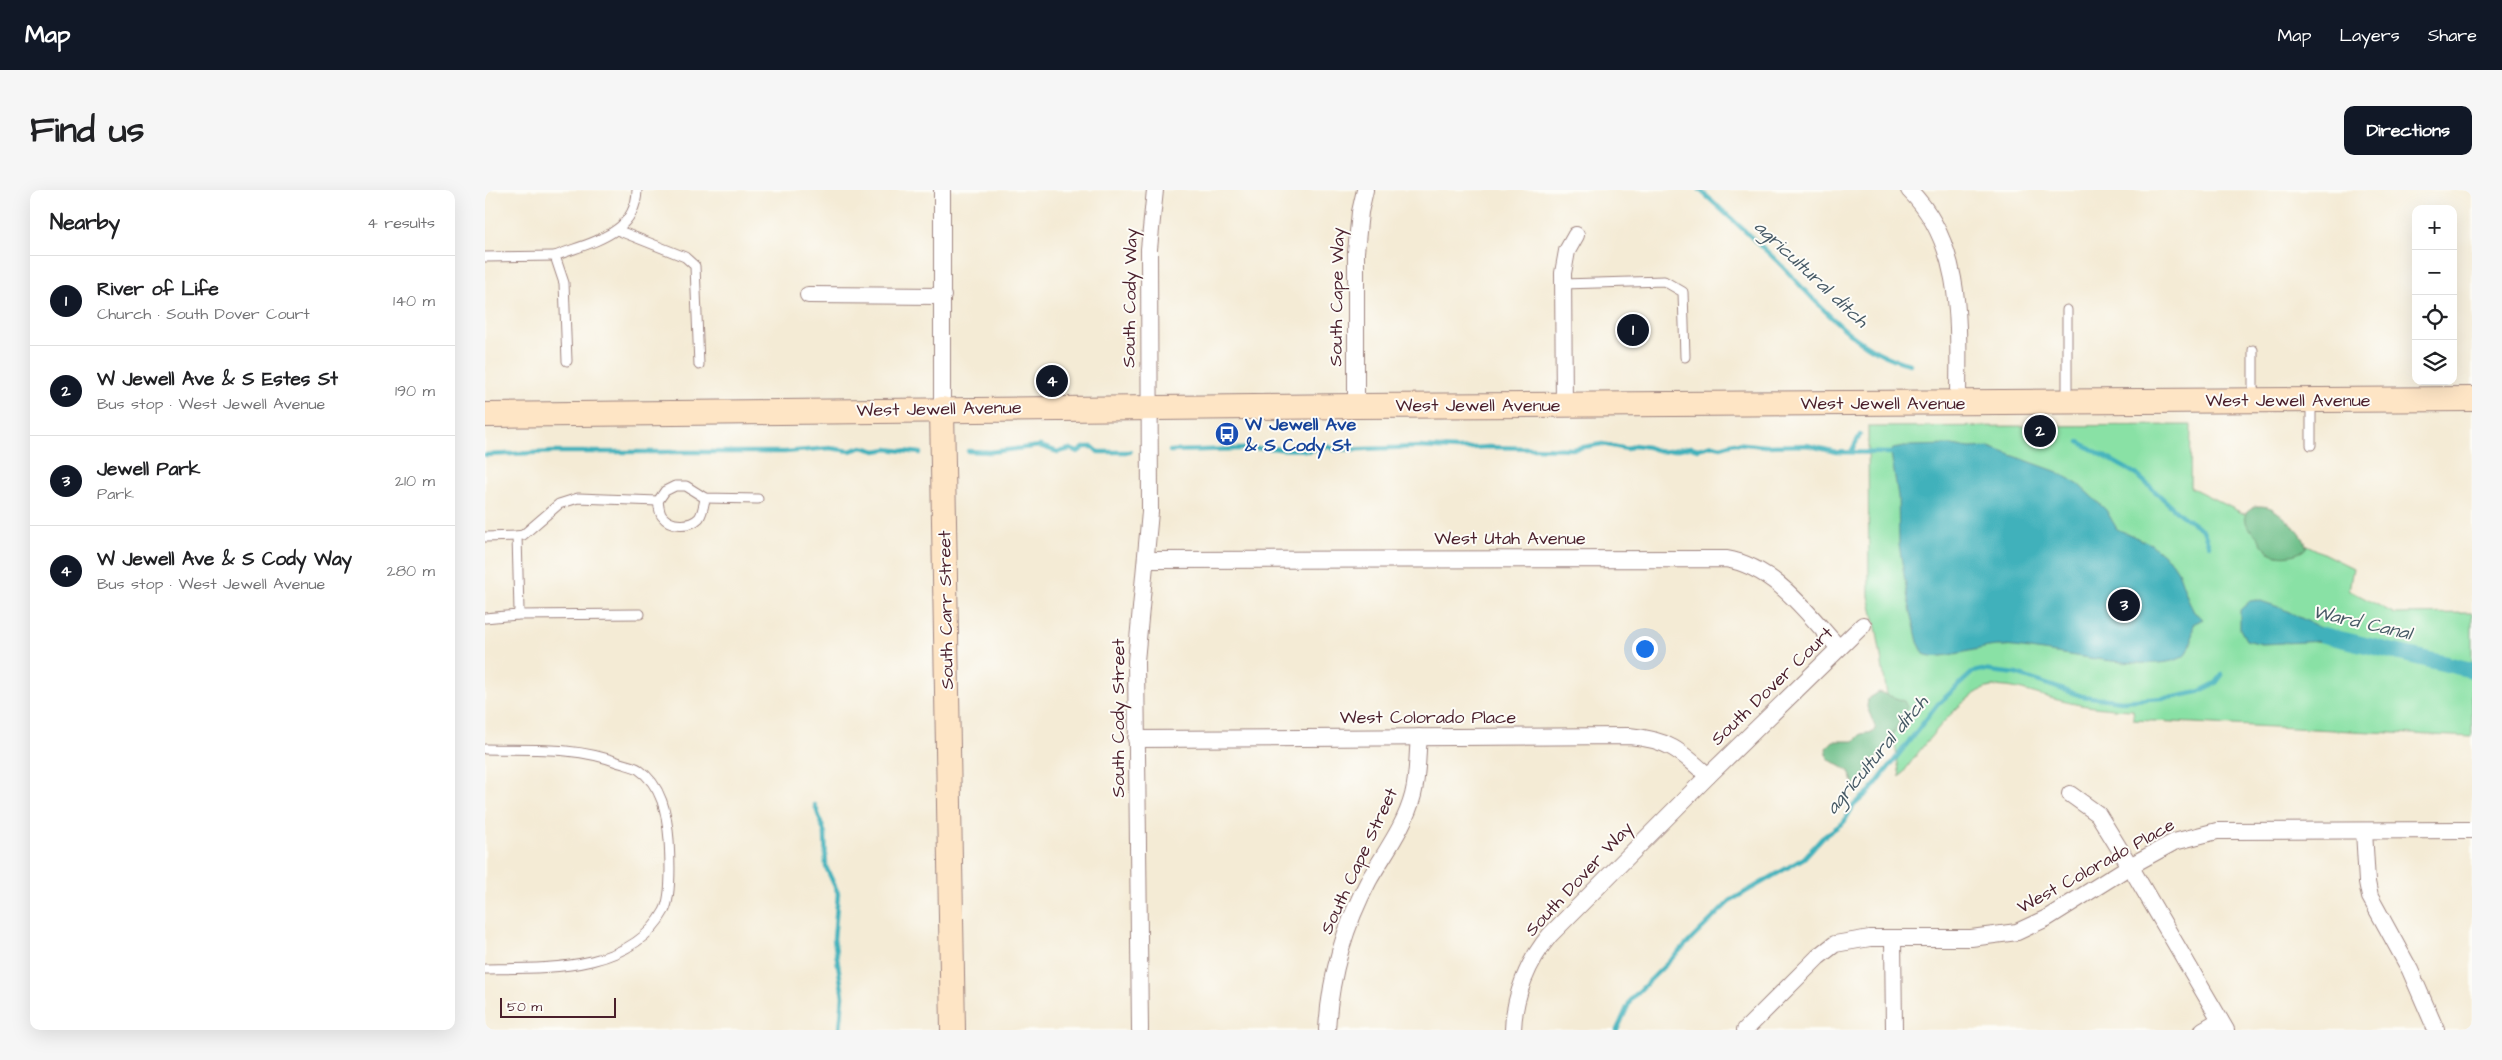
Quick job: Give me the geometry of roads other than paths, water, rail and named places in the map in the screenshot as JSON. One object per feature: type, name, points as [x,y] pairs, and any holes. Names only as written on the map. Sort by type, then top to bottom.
[{"type":"main road","name":"West Jewell Avenue","points":[[485,415],[1150,407],[2472,399]]},
{"type":"main road","name":"South Carr Street","points":[[942,409],[953,1030]]},
{"type":"street","name":"South Carr Street","points":[[942,190],[942,409]]},
{"type":"street","name":"South Cody Way","points":[[1150,407],[1149,248],[1155,190]]},
{"type":"street","name":"South Cape Way","points":[[1356,406],[1357,246],[1360,212],[1365,190]]},
{"type":"street","points":[[1909,190],[1939,230],[1953,271],[1958,320],[1959,403]]},
{"type":"street","points":[[1564,405],[1563,284],[1565,258],[1576,235]]},
{"type":"street","points":[[809,295],[943,296]]},
{"type":"street","name":"South Cody Street","points":[[1140,1030],[1137,739],[1139,626],[1147,560],[1150,512],[1150,407]]},
{"type":"street","name":"West Utah Avenue","points":[[1147,560],[1726,559],[1747,564],[1771,578],[1839,648]]},
{"type":"street","name":"South Dover Court","points":[[1708,776],[1863,625]]},
{"type":"street","name":"South Cape Street","points":[[1327,1030],[1330,995],[1346,931],[1369,881],[1399,830],[1413,795],[1419,737]]},
{"type":"street","name":"West Colorado Place","points":[[1137,739],[1643,737],[1675,747],[1708,776]]},
{"type":"street","name":"South Dover Way","points":[[1513,1030],[1524,978],[1543,944],[1563,920],[1708,776]]},
{"type":"street","points":[[2070,794],[2098,814],[2223,1025],[2203,1030]]},
{"type":"street","name":"West Colorado Place","points":[[1745,1030],[1818,957],[1835,944],[1856,940],[1893,938],[1971,938],[2017,932],[2047,918],[2130,866],[2188,837],[2217,830],[2472,830]]},
{"type":"street","points":[[2364,831],[2367,882],[2370,898],[2410,970],[2436,1030]]},
{"type":"street","points":[[1893,938],[1894,1030]]},
{"type":"lane","points":[[485,256],[555,256],[617,230],[631,218],[637,190]]},
{"type":"lane","points":[[617,230],[685,257],[695,266],[699,364]]},
{"type":"lane","points":[[555,256],[564,283],[567,361]]},
{"type":"lane","points":[[1563,284],[1664,282],[1675,286],[1683,292],[1685,357]]},
{"type":"lane","points":[[2067,310],[2067,402]]},
{"type":"lane","points":[[2253,350],[2253,401]]},
{"type":"lane","points":[[2311,400],[2311,445]]},
{"type":"lane","points":[[705,498],[704,508],[698,518],[688,524],[675,525],[667,522],[661,514],[658,501],[665,491],[675,486],[686,486],[705,498],[758,499]]},
{"type":"lane","points":[[485,537],[523,535],[559,504],[578,498],[658,501]]},
{"type":"lane","points":[[517,536],[519,611],[517,615]]},
{"type":"lane","points":[[485,618],[517,615],[640,614]]},
{"type":"lane","points":[[485,749],[573,750],[601,756],[638,769],[652,783],[661,798],[667,818],[671,870],[665,910],[643,937],[616,954],[559,966],[485,969]]},
{"type":"water","points":[[1952,445],[1970,448],[1989,447],[2058,472],[2079,485],[2106,510],[2117,529],[2151,544],[2172,562],[2178,571],[2194,612],[2203,619],[2193,624],[2191,642],[2187,653],[2170,662],[2149,663],[2095,659],[1999,646],[1949,655],[1931,656],[1924,654],[1918,642],[1908,599],[1899,545],[1898,496],[1891,453],[1893,449],[1909,446]]},
{"type":"water","points":[[2258,600],[2281,608],[2345,640],[2262,644],[2246,640],[2240,629],[2240,610],[2250,601]]},
{"type":"waterway","name":"agricultural ditch","points":[[1700,190],[1779,263],[1822,309],[1854,337],[1890,358],[1910,364]]},
{"type":"waterway","points":[[1851,452],[1860,435]]},
{"type":"waterway","name":"agricultural ditch","points":[[2079,442],[2136,474],[2181,515],[2203,530],[2209,545]]},
{"type":"waterway","points":[[1170,451],[1273,448],[1309,451],[1328,446],[1335,450],[1419,447],[1457,449],[1488,447],[1572,449],[1602,444],[1627,449],[1635,445],[1661,452],[1691,447],[1698,449],[1713,445],[1721,447],[1734,443],[1766,446],[1807,445],[1836,452],[1891,453]]},
{"type":"waterway","points":[[968,451],[990,452],[1040,446],[1058,452],[1070,449],[1078,452],[1085,447],[1093,447],[1098,452],[1130,452]]},
{"type":"waterway","points":[[486,455],[553,452],[785,452],[830,448],[850,451],[862,447],[876,451],[887,449],[920,453]]},
{"type":"waterway","name":"Ward Canal","points":[[2323,635],[2472,670]]},
{"type":"waterway","name":"agricultural ditch","points":[[1617,1030],[1631,999],[1730,901],[1804,858],[1822,838],[1844,822],[1854,805],[1871,790],[1938,704],[1973,672],[1982,670],[2016,674],[2082,696],[2122,701],[2175,697],[2198,692],[2216,683],[2222,675]]},
{"type":"waterway","points":[[815,805],[825,834],[826,867],[838,893],[834,939],[843,996],[840,1030]]},
{"type":"place","name":"River of Life","points":[[1633,330]]},
{"type":"place","name":"W Jewell Ave & S Cody Way","points":[[1052,381]]},
{"type":"place","name":"W Jewell Ave & S Estes St","points":[[2040,431]]},
{"type":"place","name":"W Jewell Ave & S Cody St","points":[[1227,434]]},
{"type":"place","name":"Jewell Park","points":[[2124,605]]}]
